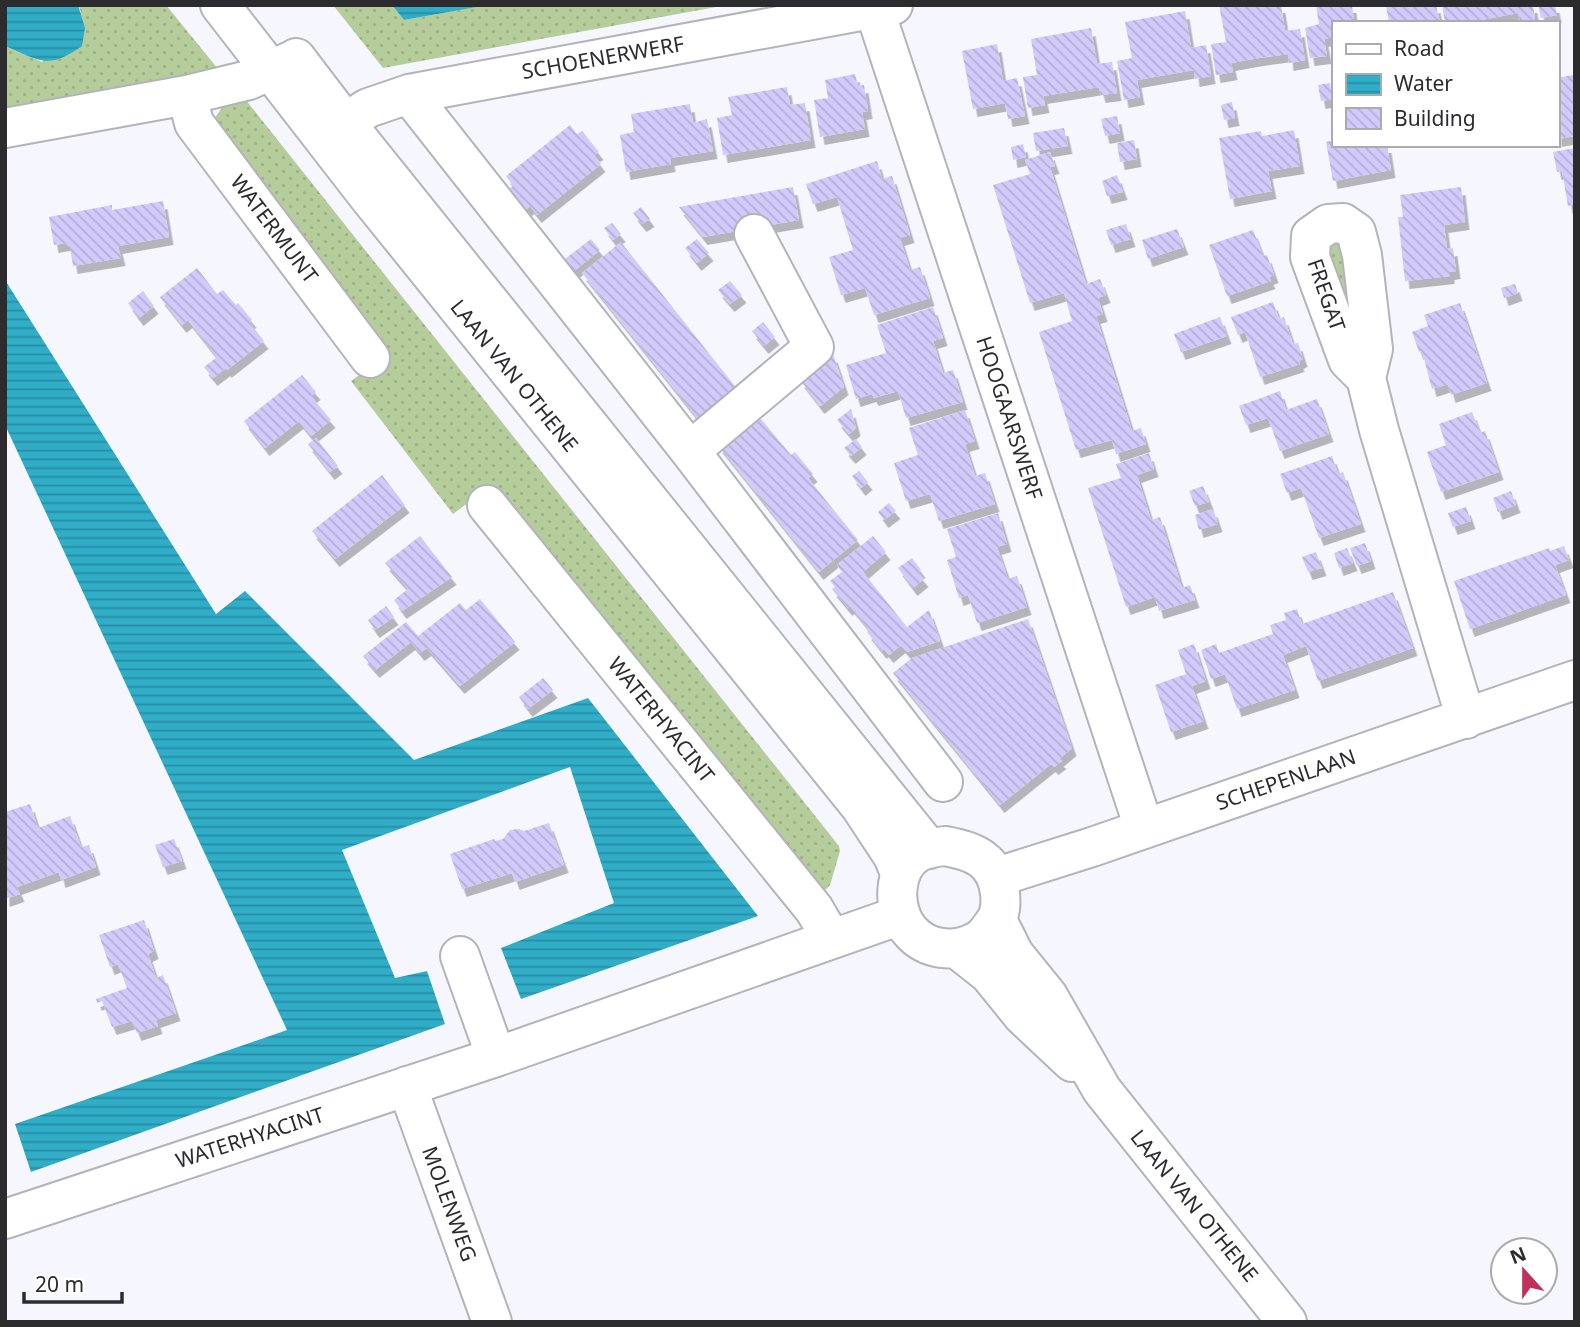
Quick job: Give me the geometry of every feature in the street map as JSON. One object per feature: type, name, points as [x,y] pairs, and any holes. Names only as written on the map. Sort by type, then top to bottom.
[{"type":"street","name":"LAAN VAN OTHENE","points":[[220,5],[284,64]]},
{"type":"street","name":"LAAN VAN OTHENE","points":[[254,5],[284,64],[333,129],[821,736],[929,849]]},
{"type":"street","name":"SCHOENERWERF","points":[[333,129],[368,107],[409,94],[884,7]]},
{"type":"street","name":"HOOGAARSWERF","points":[[884,7],[1144,828]]},
{"type":"street","points":[[5,128],[187,95],[248,80],[284,64]]},
{"type":"street","points":[[409,94],[690,452],[943,782]]},
{"type":"street","name":"WATERMUNT","points":[[187,95],[194,123],[370,358]]},
{"type":"street","points":[[690,452],[814,347],[754,234]]},
{"type":"street","points":[[1366,378],[1379,430],[1466,719]]},
{"type":"street","name":"WATERHYACINT","points":[[487,505],[814,909],[831,938]]},
{"type":"street","name":"SCHEPENLAAN","points":[[997,877],[1092,847],[1575,680]]},
{"type":"street","points":[[821,736],[874,694]]},
{"type":"street","name":"LAAN VAN OTHENE","points":[[821,736],[894,856],[901,873]]},
{"type":"street","points":[[945,846],[967,850],[985,860],[997,877],[1001,906],[997,920],[977,942],[957,948],[939,948],[923,942],[910,932],[901,915],[897,889],[901,873],[918,853],[929,849],[945,846]]},
{"type":"street","name":"WATERHYACINT","points":[[5,1219],[496,1057],[901,915]]},
{"type":"street","name":"LAAN VAN OTHENE","points":[[997,920],[1014,954],[1048,996],[1102,1090]]},
{"type":"street","name":"LAAN VAN OTHENE","points":[[957,948],[989,974],[1023,1016],[1102,1090],[1287,1322]]},
{"type":"street","points":[[460,956],[496,1057]]},
{"type":"street","name":"MOLENWEG","points":[[407,1086],[492,1322]]},
{"type":"green space","points":[[78,5],[166,5],[218,69],[5,112],[5,46],[42,62],[81,12]]},
{"type":"green space","points":[[333,5],[392,5],[404,20],[487,5],[727,5],[383,68]]},
{"type":"green space","points":[[245,99],[839,846],[830,885],[819,897],[492,485],[453,514],[351,381],[386,355],[211,123],[224,105]]},
{"type":"green space","points":[[1342,235],[1362,349],[1323,240]]},
{"type":"water","points":[[5,5],[78,5],[85,28],[82,46],[61,58],[44,61],[5,46]]},
{"type":"water","points":[[392,5],[488,5],[404,20]]},
{"type":"water","points":[[5,280],[216,614],[245,591],[414,760],[588,698],[758,916],[521,999],[501,948],[614,903],[570,767],[342,850],[395,978],[427,971],[445,1024],[31,1172],[15,1124],[287,1030],[5,425]]},
{"type":"building","points":[[1219,5],[1281,5],[1285,31],[1300,29],[1305,60],[1289,63],[1288,54],[1259,58],[1231,63],[1233,72],[1216,75],[1211,44],[1226,42]]},
{"type":"building","points":[[1316,5],[1352,5],[1354,21],[1332,21],[1332,37],[1324,39],[1327,56],[1310,58],[1305,28],[1319,24]]},
{"type":"building","points":[[1386,5],[1436,5],[1440,21],[1422,21],[1389,21]]},
{"type":"building","points":[[1442,5],[1533,5],[1535,19],[1519,21],[1518,13],[1476,21],[1445,21]]},
{"type":"building","points":[[1538,5],[1555,5],[1557,15],[1541,18]]},
{"type":"building","points":[[1185,11],[1191,48],[1206,45],[1211,76],[1195,79],[1194,70],[1137,80],[1140,97],[1124,100],[1117,61],[1132,58],[1125,22]]},
{"type":"building","points":[[1091,28],[1097,64],[1112,62],[1117,93],[1101,95],[1099,87],[1043,96],[1045,105],[1028,108],[1023,77],[1037,75],[1031,39]]},
{"type":"building","points":[[997,44],[1003,81],[1017,78],[1025,116],[1008,119],[1005,103],[973,109],[962,51]]},
{"type":"building","points":[[855,74],[858,86],[864,85],[868,111],[862,112],[865,129],[820,137],[814,100],[828,98],[825,80]]},
{"type":"building","points":[[1573,75],[1575,136],[1559,139],[1559,78]]},
{"type":"building","points":[[1330,83],[1332,99],[1321,101],[1318,85]]},
{"type":"building","points":[[787,87],[790,105],[805,103],[811,140],[723,155],[717,118],[732,115],[728,97]]},
{"type":"building","points":[[1232,102],[1235,118],[1224,120],[1221,105]]},
{"type":"building","points":[[690,104],[693,123],[707,119],[713,151],[670,158],[671,164],[626,172],[620,135],[634,132],[631,114]]},
{"type":"building","points":[[1117,116],[1120,133],[1105,136],[1101,119]]},
{"type":"building","points":[[570,125],[577,134],[582,131],[599,152],[594,155],[601,164],[537,215],[530,206],[525,210],[509,189],[513,186],[506,176]]},
{"type":"building","points":[[1064,128],[1068,146],[1036,151],[1033,133]]},
{"type":"building","points":[[1294,130],[1300,166],[1268,171],[1272,191],[1230,199],[1219,138],[1261,131],[1262,136]]},
{"type":"building","points":[[1134,140],[1137,159],[1120,162],[1117,143]]},
{"type":"building","points":[[1332,140],[1332,147],[1387,147],[1391,170],[1333,181],[1326,142]]},
{"type":"building","points":[[1023,144],[1026,157],[1013,160],[1011,147]]},
{"type":"building","points":[[1575,148],[1575,204],[1568,206],[1562,171],[1557,172],[1553,152]]},
{"type":"building","points":[[1050,152],[1055,166],[1050,167],[1086,284],[1100,279],[1106,295],[1098,298],[1103,314],[1096,316],[1132,431],[1141,428],[1146,444],[1116,454],[1112,440],[1076,450],[1039,332],[1072,321],[1064,293],[1030,303],[993,185],[1030,174],[1025,160]]},
{"type":"building","points":[[877,161],[882,179],[892,176],[910,235],[900,238],[910,270],[920,267],[930,298],[874,315],[865,288],[841,295],[829,257],[853,250],[837,197],[813,204],[806,184]]},
{"type":"building","points":[[1117,175],[1123,192],[1107,196],[1102,181]]},
{"type":"building","points":[[793,187],[799,220],[703,237],[679,207]]},
{"type":"building","points":[[1461,187],[1465,222],[1444,225],[1447,249],[1453,248],[1456,271],[1450,272],[1450,276],[1405,281],[1398,217],[1403,217],[1400,195]]},
{"type":"building","points":[[163,201],[169,237],[118,246],[121,258],[73,266],[70,247],[65,243],[54,245],[49,217],[112,205],[112,210]]},
{"type":"building","points":[[641,207],[650,219],[642,224],[633,213]]},
{"type":"building","points":[[612,223],[621,234],[613,240],[604,228]]},
{"type":"building","points":[[1126,224],[1131,239],[1111,245],[1106,230]]},
{"type":"building","points":[[1177,229],[1184,247],[1148,259],[1142,240]]},
{"type":"building","points":[[1253,230],[1263,256],[1267,255],[1274,275],[1269,277],[1271,281],[1227,296],[1209,245]]},
{"type":"building","points":[[591,239],[600,250],[574,271],[565,259]]},
{"type":"building","points":[[697,239],[709,253],[697,263],[685,248]]},
{"type":"building","points":[[621,242],[738,390],[698,419],[582,273]]},
{"type":"building","points":[[197,268],[217,294],[223,290],[236,305],[238,303],[264,341],[213,378],[204,367],[217,357],[188,320],[182,325],[160,297]]},
{"type":"building","points":[[730,281],[742,295],[730,304],[718,290]]},
{"type":"building","points":[[1515,284],[1518,293],[1504,298],[1501,288]]},
{"type":"building","points":[[143,291],[154,306],[139,318],[128,303]]},
{"type":"building","points":[[1273,302],[1279,319],[1284,317],[1293,344],[1298,343],[1303,359],[1299,361],[1300,364],[1260,377],[1245,332],[1238,335],[1231,317]]},
{"type":"building","points":[[1460,303],[1487,383],[1451,395],[1448,384],[1432,389],[1422,351],[1419,352],[1412,332],[1428,326],[1424,315]]},
{"type":"building","points":[[933,307],[943,338],[933,341],[943,373],[953,370],[963,402],[906,418],[898,391],[874,398],[872,394],[856,399],[846,365],[886,353],[877,325]]},
{"type":"building","points":[[1220,317],[1227,336],[1181,352],[1174,334]]},
{"type":"building","points":[[763,322],[775,337],[764,346],[752,331]]},
{"type":"building","points":[[833,354],[844,387],[820,406],[800,380]]},
{"type":"building","points":[[302,375],[316,392],[311,396],[331,420],[311,436],[299,421],[265,448],[244,421]]},
{"type":"building","points":[[1280,391],[1286,410],[1317,399],[1329,434],[1280,451],[1268,418],[1246,425],[1239,406]]},
{"type":"building","points":[[851,409],[856,428],[849,434],[837,420]]},
{"type":"building","points":[[965,410],[975,441],[965,444],[975,476],[985,473],[995,504],[939,521],[930,494],[906,501],[894,463],[918,455],[909,428]]},
{"type":"building","points":[[1472,412],[1480,433],[1485,431],[1499,472],[1441,492],[1427,452],[1446,445],[1439,424]]},
{"type":"building","points":[[757,414],[791,455],[795,452],[813,474],[808,478],[858,540],[819,572],[718,445]]},
{"type":"building","points":[[316,438],[338,466],[330,472],[308,444]]},
{"type":"building","points":[[856,439],[862,447],[851,456],[844,448]]},
{"type":"building","points":[[1149,453],[1154,469],[1137,475],[1151,520],[1160,517],[1182,588],[1190,585],[1195,600],[1159,611],[1155,597],[1126,607],[1088,488],[1121,478],[1116,464]]},
{"type":"building","points":[[1332,456],[1338,474],[1343,472],[1361,524],[1319,538],[1301,488],[1287,493],[1280,474]]},
{"type":"building","points":[[859,471],[868,482],[861,488],[852,476]]},
{"type":"building","points":[[382,475],[405,505],[335,559],[312,531]]},
{"type":"building","points":[[1203,486],[1209,502],[1195,506],[1189,491]]},
{"type":"building","points":[[1511,491],[1516,505],[1498,512],[1493,498]]},
{"type":"building","points":[[889,503],[896,511],[884,520],[878,512]]},
{"type":"building","points":[[1466,507],[1471,521],[1453,527],[1448,513]]},
{"type":"building","points":[[1213,509],[1218,524],[1199,530],[1195,515]]},
{"type":"building","points":[[998,513],[1007,544],[997,547],[1008,579],[1017,576],[1027,607],[977,623],[968,595],[959,598],[947,560],[956,557],[947,529]]},
{"type":"building","points":[[420,536],[452,577],[402,611],[394,600],[408,589],[385,563]]},
{"type":"building","points":[[873,536],[886,552],[863,572],[907,627],[929,610],[940,641],[907,652],[901,645],[889,655],[884,649],[882,651],[860,618],[832,589],[835,587],[830,581],[842,572],[837,565]]},
{"type":"building","points":[[1365,543],[1371,561],[1357,566],[1350,548]]},
{"type":"building","points":[[1564,546],[1569,560],[1555,565],[1566,595],[1470,629],[1454,581],[1549,548],[1550,551]]},
{"type":"building","points":[[1347,548],[1353,563],[1339,568],[1334,553]]},
{"type":"building","points":[[1316,552],[1322,568],[1308,572],[1302,557]]},
{"type":"building","points":[[912,558],[924,579],[913,588],[898,568]]},
{"type":"building","points":[[1393,592],[1413,648],[1318,681],[1306,646],[1283,655],[1295,690],[1237,709],[1225,674],[1211,679],[1201,650],[1216,644],[1219,653],[1273,634],[1270,625],[1286,620],[1284,613],[1297,609],[1302,624]]},
{"type":"building","points":[[480,599],[515,642],[460,686],[427,648],[420,653],[411,642],[375,670],[363,656],[406,622],[418,636],[460,603],[466,610]]},
{"type":"building","points":[[386,606],[394,617],[375,630],[368,620]]},
{"type":"building","points":[[1028,619],[1072,748],[1059,759],[1062,761],[1054,767],[1051,764],[1000,805],[893,673],[912,658]]},
{"type":"building","points":[[1194,644],[1206,681],[1192,686],[1204,721],[1171,732],[1155,685],[1186,674],[1178,650]]},
{"type":"building","points":[[543,678],[553,690],[528,709],[519,697]]},
{"type":"building","points":[[30,804],[38,828],[70,816],[81,847],[89,845],[96,867],[61,880],[59,872],[17,887],[20,894],[5,899],[5,812]]},
{"type":"building","points":[[549,823],[564,865],[515,882],[512,873],[462,889],[450,854],[494,839],[503,839],[510,830],[524,831]]},
{"type":"building","points":[[174,839],[182,861],[163,867],[155,845]]},
{"type":"building","points":[[144,920],[154,951],[148,954],[156,978],[163,975],[176,1013],[156,1020],[158,1026],[137,1033],[132,1021],[112,1027],[102,1001],[97,1003],[96,999],[127,988],[118,964],[110,967],[99,935]]}]
